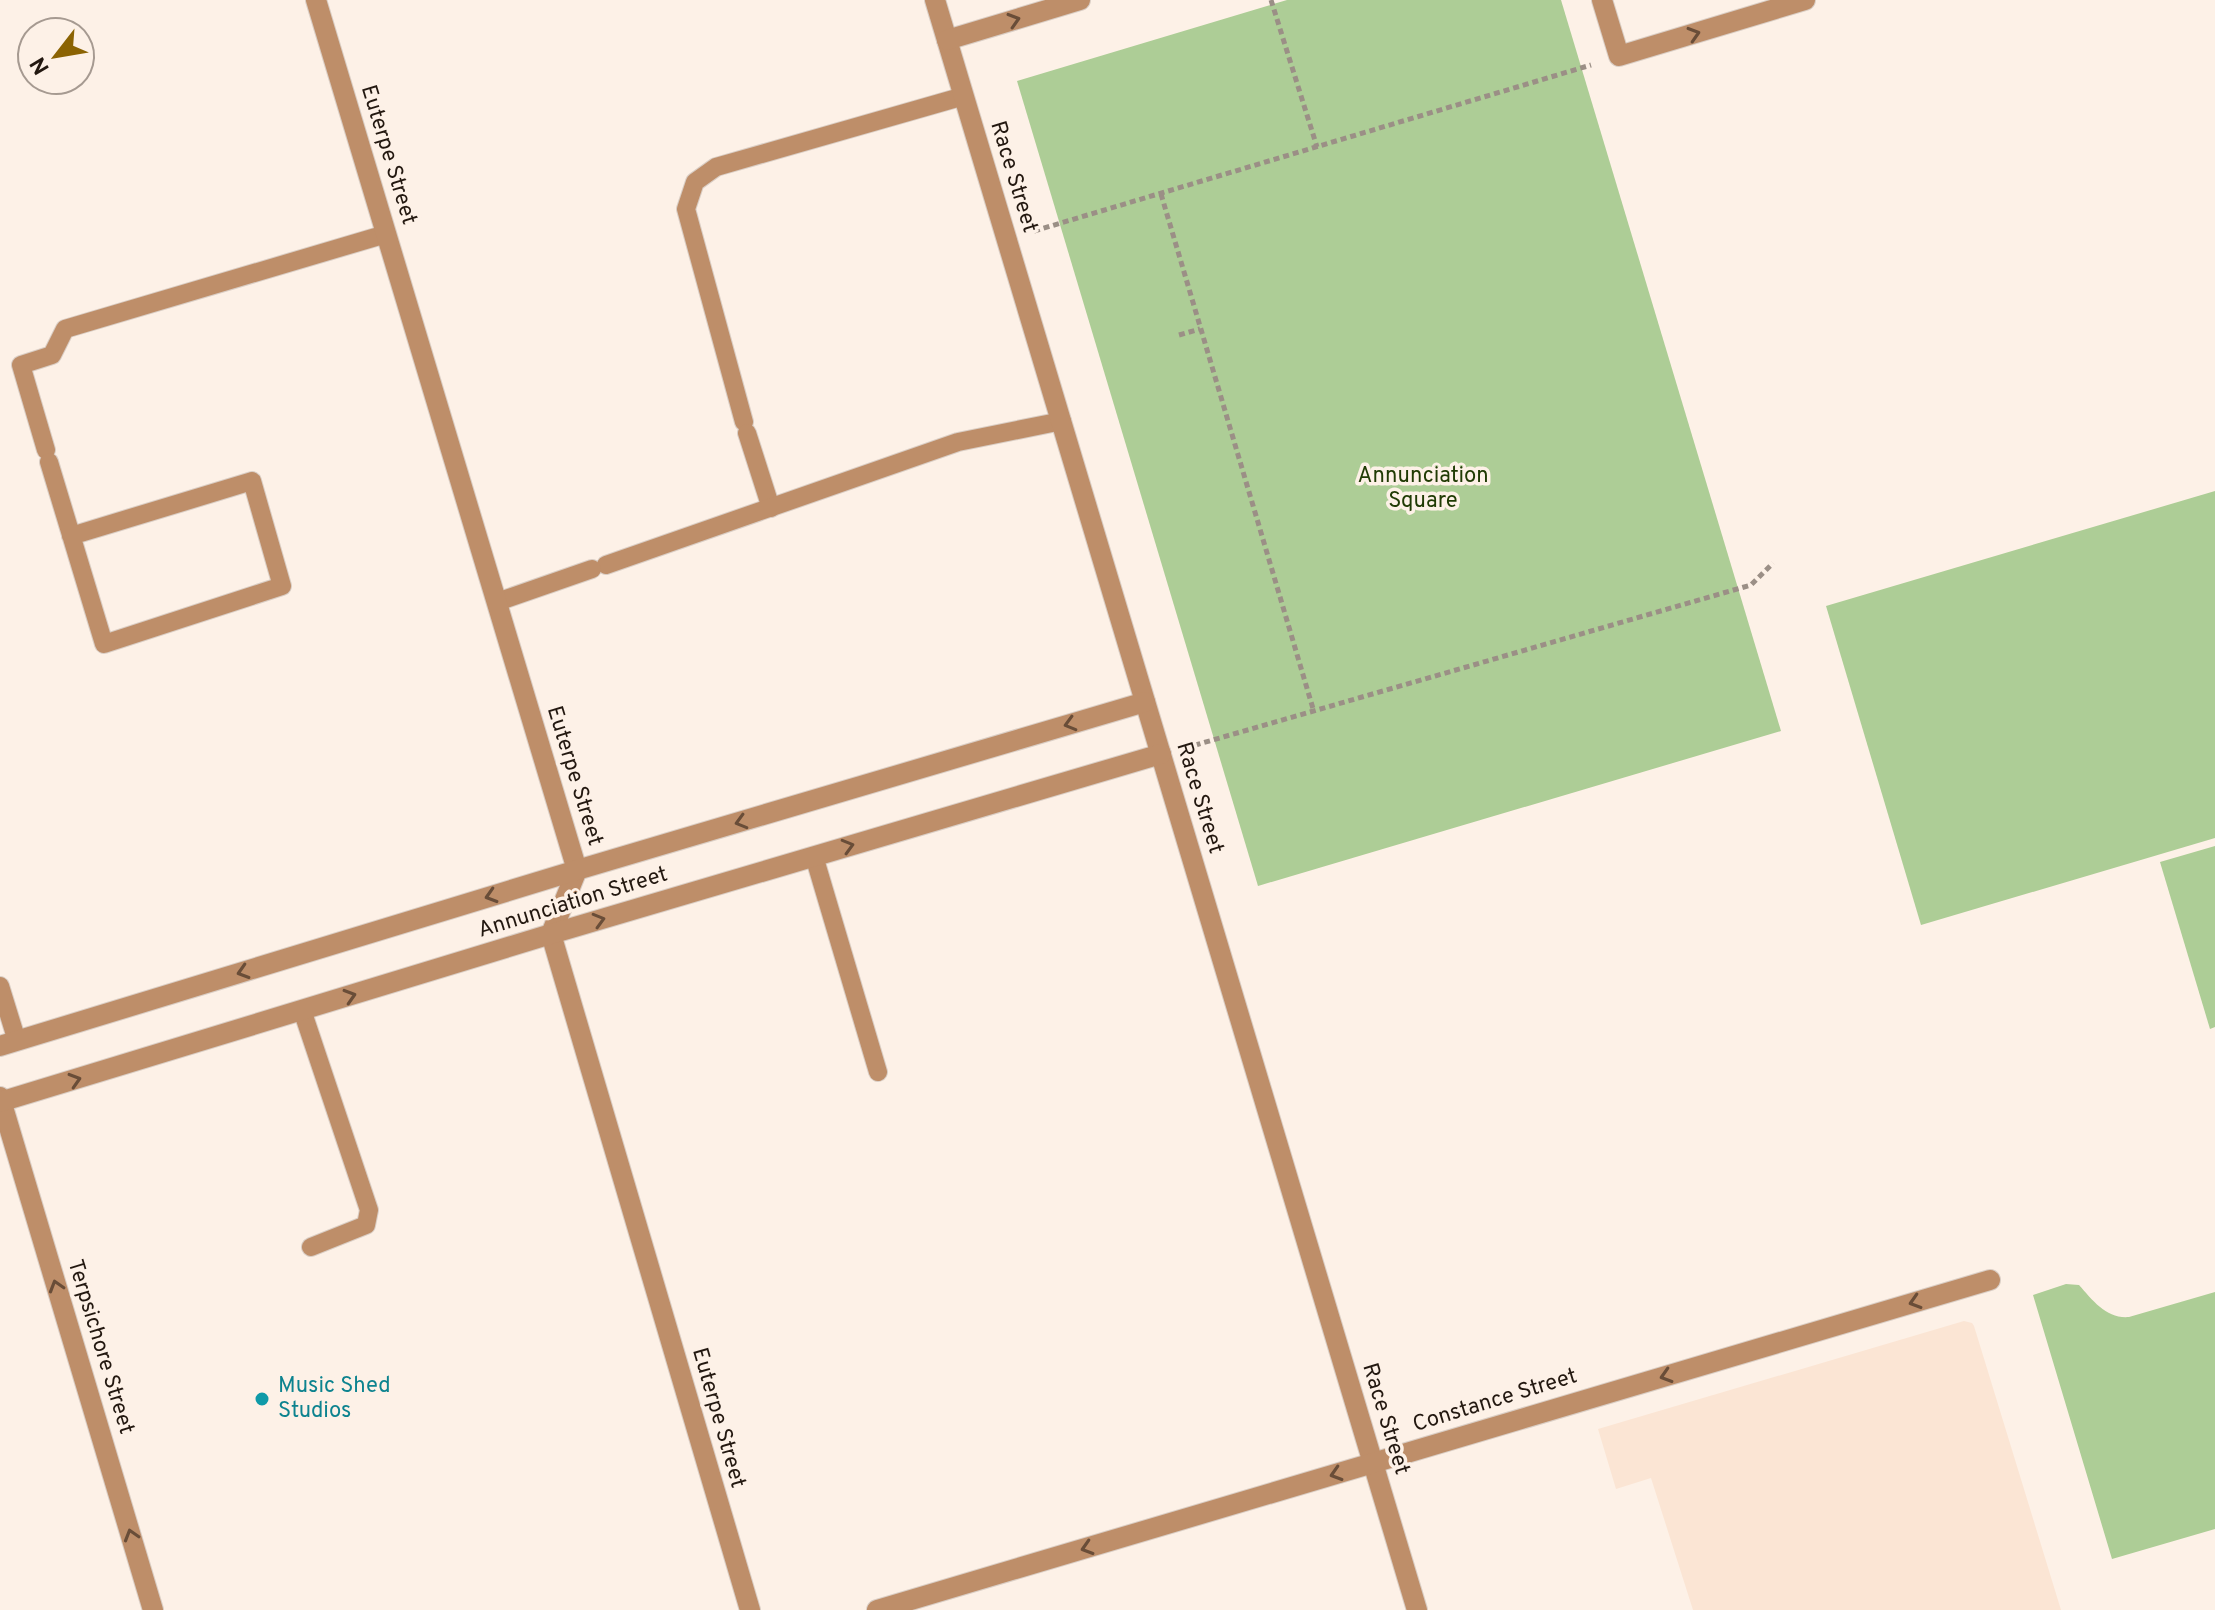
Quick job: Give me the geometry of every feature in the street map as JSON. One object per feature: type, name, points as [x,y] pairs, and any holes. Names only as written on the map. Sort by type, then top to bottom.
[{"type":"street","name":"Euterpe Street","points":[[316,0],[577,870],[551,934],[750,1610]]},
{"type":"street","name":"Race Street","points":[[935,0],[1417,1610]]},
{"type":"street","points":[[947,40],[1080,0]]},
{"type":"street","points":[[1602,0],[1619,56],[1805,0]]},
{"type":"street","name":"Annunciation Street","points":[[9,1044],[577,870],[1145,702]]},
{"type":"street","name":"Annunciation Street","points":[[0,1101],[1161,754]]},
{"type":"street","name":"Terpsichore Street","points":[[0,1101],[153,1610]]},
{"type":"street","name":"Constance Street","points":[[877,1610],[1990,1280]]},
{"type":"lane","points":[[771,508],[686,209],[695,182],[716,167],[964,96]]},
{"type":"lane","points":[[21,365],[52,355],[65,329],[386,234]]},
{"type":"lane","points":[[5,353],[21,365],[47,456],[71,536],[104,644],[282,586],[252,481],[71,536]]},
{"type":"lane","points":[[497,602],[958,442],[1062,421]]},
{"type":"lane","points":[[814,856],[878,1072]]},
{"type":"lane","points":[[0,986],[9,1044]]},
{"type":"lane","points":[[302,1010],[369,1210],[366,1225],[311,1247]]},
{"type":"path","points":[[1271,0],[1317,147]]},
{"type":"path","points":[[1007,239],[1619,56]]},
{"type":"path","points":[[1161,194],[1314,712]]},
{"type":"path","points":[[1179,335],[1200,329]]},
{"type":"path","points":[[1161,754],[1751,585],[1773,563]]},
{"type":"shaded area","points":[[1964,1321],[1974,1326],[2061,1610],[1693,1610],[1651,1478],[1616,1489],[1598,1429]]},
{"type":"green space","name":"Annunciation Square","points":[[1287,0],[1561,0],[1781,731],[1258,886],[1017,81]]},
{"type":"green space","points":[[2215,491],[2215,838],[1921,925],[1826,606]]},
{"type":"green space","points":[[2215,846],[2215,1027],[2210,1029],[2160,862]]},
{"type":"green space","points":[[2066,1284],[2079,1285],[2101,1308],[2121,1317],[2215,1292],[2215,1529],[2112,1559],[2033,1295]]},
{"type":"place","name":"Music Shed Studios","points":[[262,1399]]}]
